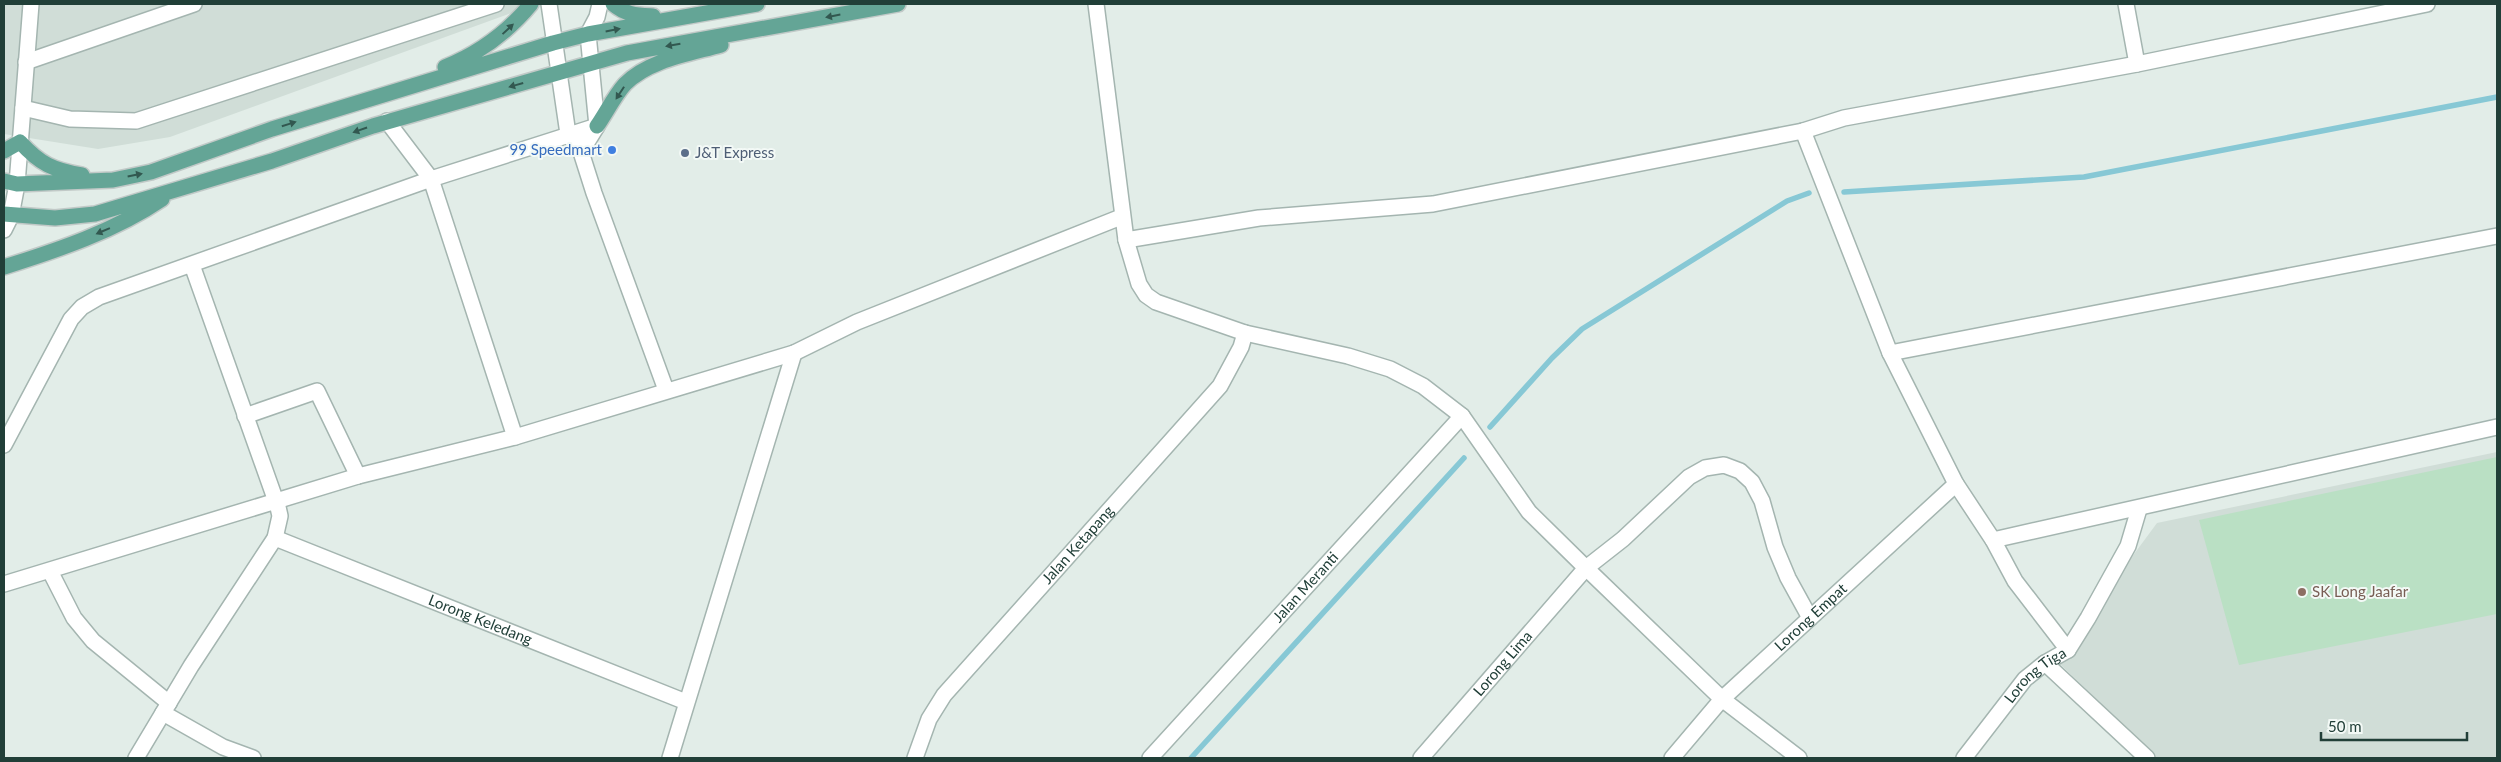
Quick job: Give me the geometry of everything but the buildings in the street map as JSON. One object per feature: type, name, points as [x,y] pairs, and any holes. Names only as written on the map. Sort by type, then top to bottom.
[{"type":"main road","points":[[339,109],[465,59],[498,39],[531,4]]},
{"type":"main road","points":[[613,4],[623,12],[633,15],[679,17]]},
{"type":"main road","points":[[10,183],[113,180],[151,172],[272,129],[553,43],[588,34],[757,4]]},
{"type":"main road","points":[[7,215],[55,218],[95,214],[272,161],[387,121],[627,53],[898,4]]},
{"type":"main road","points":[[597,126],[619,92],[639,72],[656,64],[792,24]]},
{"type":"main road","points":[[4,151],[20,142],[34,158],[57,171],[113,180]]},
{"type":"main road","points":[[4,267],[37,257],[135,217],[175,189]]},
{"type":"street","points":[[4,230],[10,183],[20,142],[31,4]]},
{"type":"street","points":[[26,62],[194,4]]},
{"type":"street","points":[[23,108],[70,118],[136,121],[496,4]]},
{"type":"street","points":[[548,4],[553,20],[553,43],[568,134],[581,152],[594,193],[666,390]]},
{"type":"street","points":[[581,152],[597,126],[588,34],[597,17],[600,4]]},
{"type":"street","points":[[1096,4],[1121,216],[1130,261],[1139,284],[1146,295],[1156,302],[1245,332],[1348,356],[1390,369],[1423,386],[1462,416],[1530,512],[1586,568],[1722,699],[1799,758]]},
{"type":"street","points":[[2126,4],[2137,64]]},
{"type":"street","points":[[1126,240],[1259,218],[1433,204],[1803,131],[1844,118],[2137,64],[2427,4]]},
{"type":"street","points":[[387,121],[431,180],[514,437]]},
{"type":"street","points":[[4,445],[71,319],[82,307],[99,297],[431,180],[597,126]]},
{"type":"street","points":[[1803,131],[1890,353],[1956,484],[1993,540],[2015,581],[2068,650]]},
{"type":"street","points":[[4,584],[358,476],[514,437],[794,353],[858,322],[1121,216]]},
{"type":"street","points":[[1890,353],[2497,236]]},
{"type":"street","points":[[136,758],[275,538],[280,516],[192,265]]},
{"type":"street","name":"Jalan Ketapang","points":[[915,758],[929,719],[944,695],[1220,386],[1241,347],[1245,332]]},
{"type":"street","points":[[670,758],[794,353]]},
{"type":"street","points":[[245,416],[317,391],[358,476]]},
{"type":"street","name":"Jalan Meranti","points":[[1150,758],[1462,416]]},
{"type":"street","points":[[1993,540],[2497,427]]},
{"type":"street","name":"Lorong Lima","points":[[1421,758],[1586,568],[1623,539],[1689,477],[1706,468],[1724,465],[1740,471],[1752,482],[1762,501],[1775,547],[1788,578],[1810,618]]},
{"type":"street","name":"Lorong Empat","points":[[1672,758],[1722,699],[1956,484]]},
{"type":"street","name":"Lorong Tiga","points":[[1964,758],[2025,679],[2046,663],[2068,650],[2128,546],[2138,509]]},
{"type":"street","name":"Lorong Keledang","points":[[275,538],[686,702]]},
{"type":"street","points":[[50,571],[74,618],[92,641],[166,708],[223,747],[253,758]]},
{"type":"street","points":[[2046,663],[2147,758]]},
{"type":"shaded area","points":[[4,4],[536,4],[170,137],[98,149],[4,134]]},
{"type":"shaded area","name":"SK Long Jaafar","points":[[2497,452],[2497,758],[2157,758],[2056,660],[2157,523]]},
{"type":"green space","points":[[2497,457],[2497,614],[2239,665],[2199,520]]},
{"type":"waterway","points":[[1844,192],[2084,177],[2497,97]]},
{"type":"waterway","points":[[1490,427],[1552,358],[1582,329],[1787,201],[1809,193]]},
{"type":"waterway","points":[[1191,758],[1464,458]]},
{"type":"place","name":"99 Speedmart","points":[[612,150]]},
{"type":"place","name":"J&T Express","points":[[685,153]]},
{"type":"place","name":"SK Long Jaafar","points":[[2302,592]]}]
